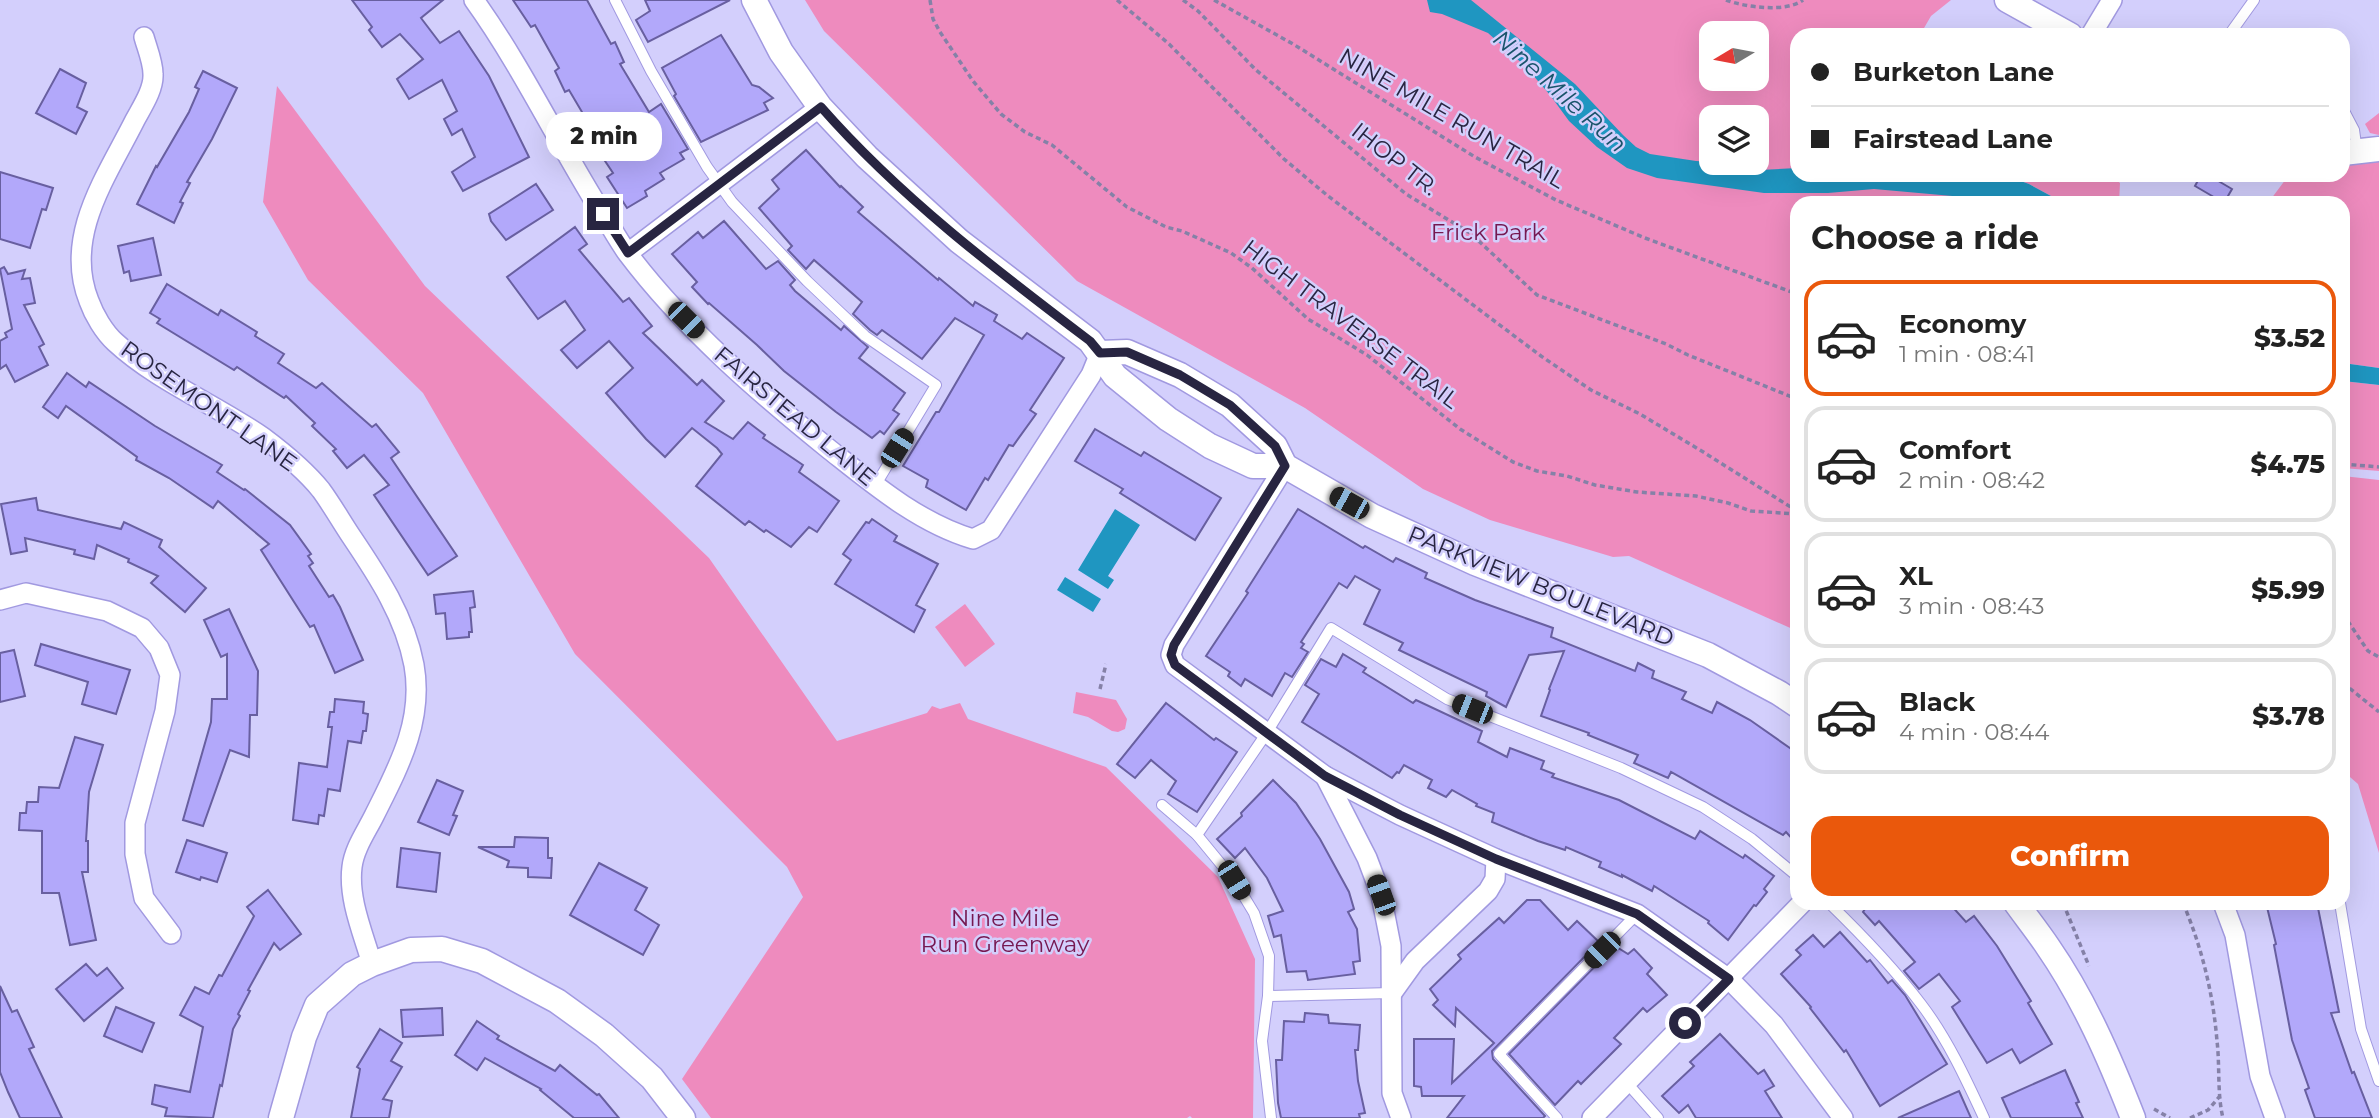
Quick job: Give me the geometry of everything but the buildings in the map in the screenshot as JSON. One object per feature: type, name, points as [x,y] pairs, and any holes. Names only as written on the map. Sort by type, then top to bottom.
[{"type":"street","name":"FAIRSTEAD LANE","points":[[474,0],[496,30],[561,147],[628,253],[669,303],[793,420],[908,509],[973,539],[991,530],[1091,375],[1100,353]]},
{"type":"street","name":"PARKVIEW BOULEVARD","points":[[754,0],[781,52],[821,107],[867,157],[959,241],[1090,341],[1115,376],[1168,419],[1210,446],[1253,466],[1285,466],[1372,516],[1475,563],[1708,654],[1790,701]]},
{"type":"street","points":[[2007,0],[2057,28]]},
{"type":"street","points":[[2095,28],[2112,0]]},
{"type":"street","name":"ROSEMONT LANE","points":[[144,37],[154,75],[146,97],[89,211],[82,236],[83,282],[100,324],[114,341],[137,359],[262,437],[294,461],[320,489],[372,567],[396,611],[407,637],[414,665],[416,708],[405,752],[361,842],[351,877],[372,964]]},
{"type":"street","points":[[628,253],[821,107]]},
{"type":"street","name":"PARKVIEW BOULEVARD","points":[[1100,353],[1127,352],[1180,375],[1230,405],[1275,446],[1285,466]]},
{"type":"street","points":[[1285,466],[1174,645],[1171,655],[1175,665],[1325,776],[1400,815],[1496,859],[1637,914],[1729,979],[1774,1025],[1843,1118]]},
{"type":"street","points":[[0,600],[26,593],[107,611],[142,628],[159,648],[170,675],[165,711],[135,823],[135,854],[144,898],[171,934]]},
{"type":"street","points":[[1325,776],[1367,858],[1381,895],[1391,946],[1392,1093],[1401,1118]]},
{"type":"street","points":[[1392,993],[1415,961],[1488,891],[1494,879],[1496,859]]},
{"type":"street","points":[[1592,1118],[1795,910]]},
{"type":"street","points":[[2020,910],[2049,947],[2081,1001],[2118,1078],[2141,1112]]},
{"type":"street","points":[[2226,910],[2235,934],[2260,1076],[2275,1118]]},
{"type":"street","points":[[281,1118],[304,1037],[317,1005],[352,974],[372,964],[411,950],[442,949],[482,961],[557,1001],[604,1035],[652,1078],[683,1118]]},
{"type":"lane","points":[[615,0],[651,71],[707,167],[756,229],[865,336],[936,385],[875,485]]},
{"type":"lane","points":[[2234,28],[2254,0]]},
{"type":"lane","points":[[2350,122],[2360,151]]},
{"type":"lane","points":[[1197,835],[1266,734],[1331,628],[1447,699],[1621,768],[1703,807],[1752,839],[1790,870]]},
{"type":"lane","points":[[1163,805],[1197,835],[1234,880],[1254,913],[1269,956],[1268,996],[1262,1041],[1271,1118]]},
{"type":"lane","points":[[1836,910],[1865,938],[1922,1005],[1962,1069],[1984,1118]]},
{"type":"lane","points":[[2341,910],[2361,1029],[2379,1081]]},
{"type":"lane","points":[[1557,1118],[1499,1054],[1637,914]]},
{"type":"lane","points":[[1268,996],[1392,993]]},
{"type":"lane","points":[[1627,1083],[1658,1118]]},
{"type":"path","name":"HIGH TRAVERSE TRAIL","points":[[930,0],[933,19],[940,32],[973,81],[1001,114],[1025,132],[1052,145],[1127,207],[1166,227],[1182,231],[1231,253],[1252,268],[1308,319],[1367,355],[1460,429],[1513,462],[1537,471],[1567,476],[1595,485],[1637,492],[1696,496],[1751,511],[1790,513]]},
{"type":"path","points":[[1117,0],[1170,44],[1284,159],[1328,196],[1541,356],[1591,390],[1640,414],[1790,508]]},
{"type":"path","name":"IHOP TR.","points":[[1183,0],[1198,11],[1256,70],[1406,194],[1469,233],[1537,295],[1790,396]]},
{"type":"path","name":"NINE MILE RUN TRAIL","points":[[1214,0],[1293,44],[1475,157],[1545,194],[1645,238],[1790,292]]},
{"type":"path","points":[[1726,0],[1771,8],[1798,4],[1803,0]]},
{"type":"path","points":[[2350,465],[2379,467]]},
{"type":"path","points":[[2350,624],[2368,651],[2379,657]]},
{"type":"path","points":[[1100,689],[1106,664]]},
{"type":"path","points":[[2350,689],[2379,712]]},
{"type":"path","points":[[2066,910],[2089,967]]},
{"type":"path","points":[[2186,910],[2202,953],[2208,980],[2217,1042],[2223,1118]]},
{"type":"path","points":[[2190,1118],[2208,1110],[2220,1096]]},
{"type":"path","points":[[2141,1112],[2170,1118]]},
{"type":"green space","name":"Frick Park","points":[[805,0],[1951,0],[1931,16],[1924,28],[1790,28],[1790,182],[1853,182],[1965,196],[1790,196],[1790,628],[1629,556],[1613,557],[1490,520],[1423,489],[1305,408],[1077,281],[824,31]]},
{"type":"green space","name":"Nine Mile Run Greenway","points":[[277,86],[425,286],[709,558],[837,741],[927,713],[932,706],[940,709],[960,703],[968,719],[1106,767],[1218,877],[1255,959],[1253,1118],[711,1118],[682,1079],[803,897],[787,867],[575,654],[423,393],[308,280],[263,202]]},
{"type":"green space","points":[[2379,113],[2379,135],[2370,133],[2365,124]]},
{"type":"green space","points":[[2379,160],[2379,368],[2350,364],[2350,196],[2273,196],[2284,182],[2350,182],[2350,164]]},
{"type":"green space","points":[[2023,182],[2119,182],[2119,196],[2051,196]]},
{"type":"green space","points":[[2350,382],[2379,385],[2379,471],[2350,469]]},
{"type":"green space","points":[[2350,477],[2379,480],[2379,853],[2358,784],[2350,777]]},
{"type":"green space","points":[[965,604],[995,644],[965,667],[935,627]]},
{"type":"green space","points":[[1076,692],[1116,700],[1127,719],[1125,729],[1112,731],[1088,717],[1073,713]]},
{"type":"water","name":"Nine Mile Run","points":[[1427,0],[1471,0],[1575,84],[1636,147],[1650,154],[1699,161],[1699,175],[1769,175],[1769,170],[1790,168],[1790,182],[2023,182],[2051,196],[1952,196],[1874,189],[1828,193],[1764,193],[1657,178],[1627,168],[1597,147],[1569,121],[1525,66],[1488,33],[1442,14],[1430,12]]},
{"type":"water","points":[[2350,364],[2379,368],[2379,385],[2350,382]]},
{"type":"water","points":[[1115,509],[1140,525],[1108,576],[1114,580],[1108,589],[1078,570]]},
{"type":"water","points":[[1065,577],[1101,599],[1093,612],[1057,590]]},
{"type":"route","points":[[603,214],[628,253],[821,107],[867,157],[959,241],[1090,341],[1100,353],[1127,352],[1180,375],[1230,405],[1275,446],[1285,466],[1174,645],[1171,655],[1175,665],[1325,776],[1400,815],[1496,859],[1637,914],[1729,979],[1685,1023]]}]
